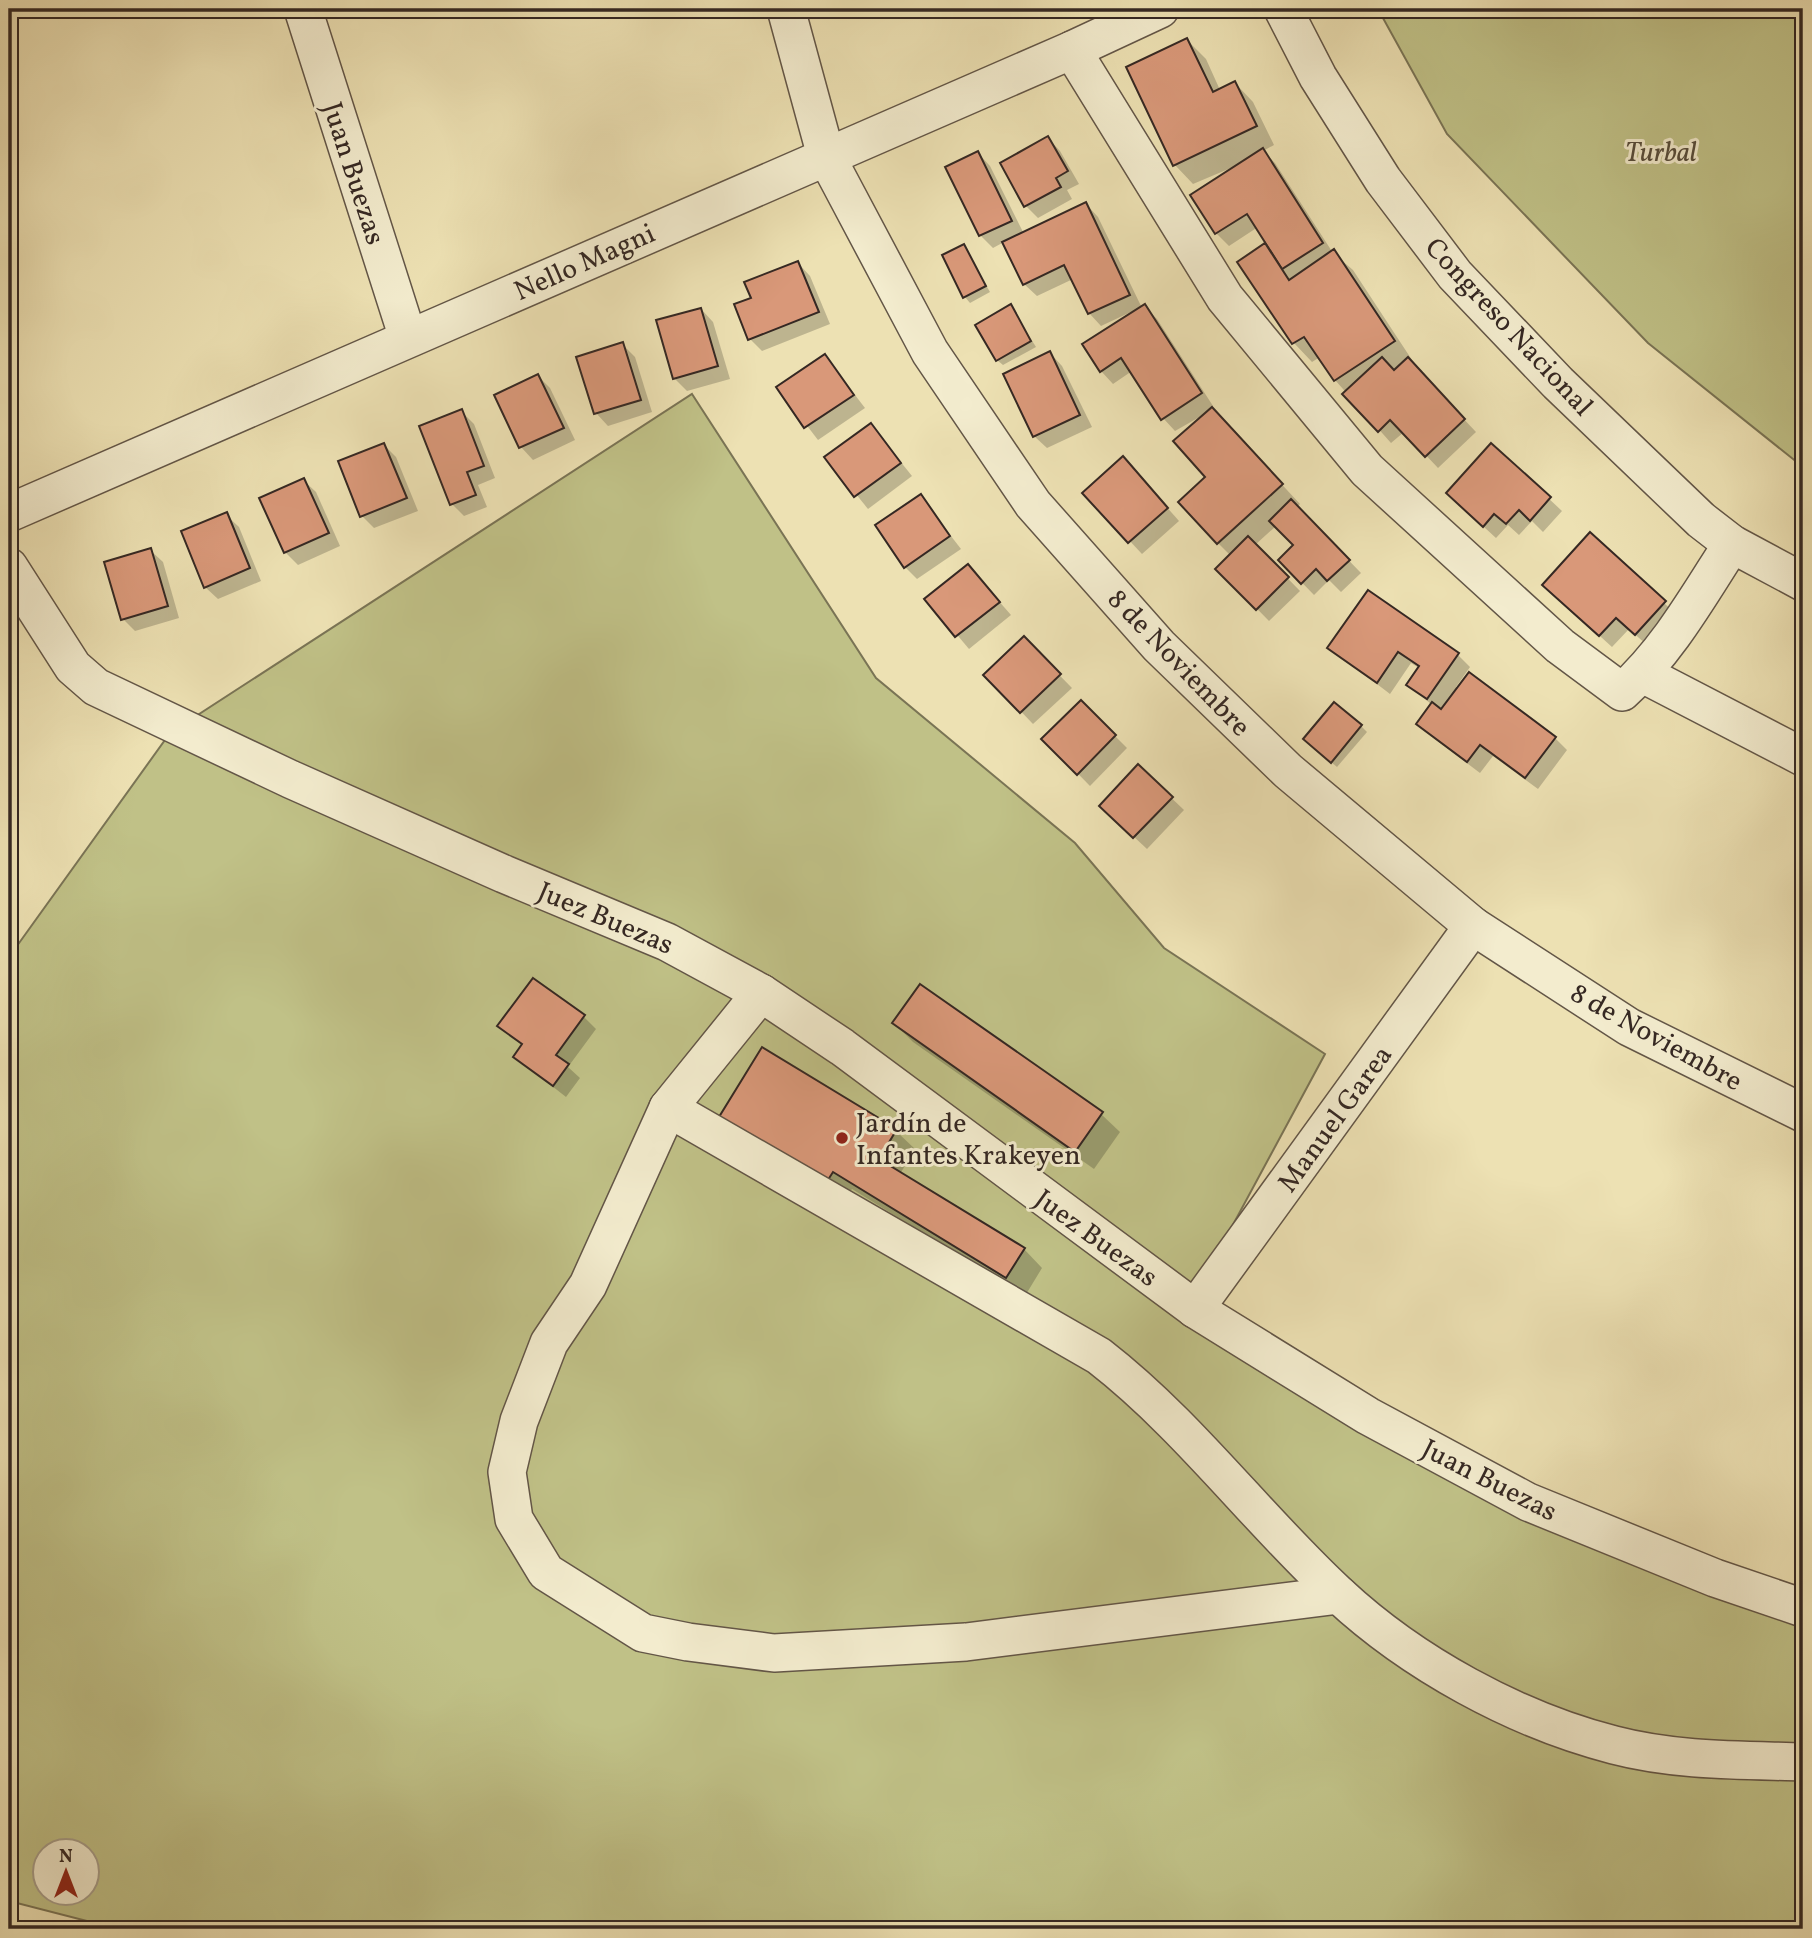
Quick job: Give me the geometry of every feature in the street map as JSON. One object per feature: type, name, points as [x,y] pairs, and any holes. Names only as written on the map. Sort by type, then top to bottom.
[{"type":"street","name":"Juan Buezas","points":[[303,9],[408,338]]},
{"type":"street","name":"8 de Noviembre","points":[[786,9],[826,156],[930,352],[1033,504],[1159,646],[1288,771],[1473,926],[1629,1027],[1803,1113]]},
{"type":"street","name":"Nello Magni","points":[[9,513],[1072,50],[1160,9]]},
{"type":"street","name":"Congreso Nacional","points":[[1283,9],[1318,77],[1383,180],[1455,275],[1558,383],[1701,520],[1732,544],[1803,583]]},
{"type":"street","points":[[1072,50],[1225,298],[1367,470],[1560,646],[1622,692],[1643,674],[1673,634],[1732,544]]},
{"type":"street","name":"Juez Buezas","points":[[9,567],[73,667],[96,687],[290,779],[504,874],[667,942],[761,993],[842,1047],[1195,1309]]},
{"type":"street","points":[[1643,674],[1803,757]]},
{"type":"street","name":"Manuel Garea","points":[[1195,1309],[1473,926]]},
{"type":"street","points":[[761,993],[668,1108],[588,1285],[549,1343],[519,1421],[507,1472],[514,1519],[546,1572],[643,1633],[774,1653],[966,1642],[1339,1595]]},
{"type":"street","points":[[668,1108],[1099,1356],[1139,1387],[1339,1595],[1435,1668],[1531,1717],[1615,1746],[1700,1759],[1803,1762]]},
{"type":"street","name":"Juan Buezas","points":[[1195,1309],[1368,1416],[1528,1502],[1715,1578],[1803,1608]]},
{"type":"green space","name":"Turbal","points":[[1378,9],[1803,9],[1803,467],[1648,343],[1447,134]]},
{"type":"green space","points":[[692,394],[876,678],[1075,843],[1164,948],[1325,1054],[1187,1310],[1525,1507],[1803,1611],[1803,1929],[118,1929],[9,1901],[9,957],[170,733]]},
{"type":"building","points":[[1187,38],[1213,92],[1235,81],[1257,126],[1173,166],[1126,67]]},
{"type":"building","points":[[1048,136],[1068,171],[1056,178],[1061,187],[1024,207],[1000,163]]},
{"type":"building","points":[[1263,148],[1323,243],[1282,269],[1247,214],[1215,234],[1190,195]]},
{"type":"building","points":[[978,151],[1012,221],[979,236],[945,167]]},
{"type":"building","points":[[1086,202],[1130,295],[1088,314],[1064,265],[1023,285],[1002,242]]},
{"type":"building","points":[[1265,243],[1289,280],[1334,249],[1395,341],[1334,381],[1304,337],[1292,344],[1237,262]]},
{"type":"building","points":[[964,244],[986,286],[963,298],[942,255]]},
{"type":"building","points":[[798,261],[819,312],[748,340],[734,304],[751,298],[744,282]]},
{"type":"building","points":[[1011,304],[1031,341],[996,361],[975,325]]},
{"type":"building","points":[[1145,304],[1202,393],[1161,420],[1121,358],[1100,372],[1082,344]]},
{"type":"building","points":[[701,308],[718,366],[673,379],[656,320]]},
{"type":"building","points":[[623,342],[641,400],[594,414],[576,357]]},
{"type":"building","points":[[1050,351],[1080,415],[1033,437],[1003,374]]},
{"type":"building","points":[[825,354],[854,395],[804,428],[776,387]]},
{"type":"building","points":[[1382,357],[1394,370],[1408,357],[1465,419],[1425,457],[1390,420],[1378,432],[1342,394]]},
{"type":"building","points":[[538,374],[564,428],[519,448],[494,395]]},
{"type":"building","points":[[1212,407],[1283,484],[1217,544],[1178,502],[1205,477],[1173,441]]},
{"type":"building","points":[[462,409],[484,466],[467,472],[476,495],[450,505],[419,426]]},
{"type":"building","points":[[871,423],[901,463],[854,497],[824,457]]},
{"type":"building","points":[[384,443],[407,498],[360,517],[338,461]]},
{"type":"building","points":[[1491,443],[1551,497],[1530,521],[1519,510],[1506,524],[1494,514],[1483,527],[1446,493]]},
{"type":"building","points":[[1123,456],[1168,508],[1128,543],[1082,493]]},
{"type":"building","points":[[304,478],[329,533],[284,553],[259,498]]},
{"type":"building","points":[[921,494],[950,536],[904,568],[875,525]]},
{"type":"building","points":[[1291,499],[1350,560],[1327,581],[1316,569],[1301,584],[1278,560],[1293,545],[1269,521]]},
{"type":"building","points":[[227,512],[250,568],[204,588],[181,531]]},
{"type":"building","points":[[1590,532],[1666,601],[1635,635],[1616,618],[1599,636],[1542,585]]},
{"type":"building","points":[[1248,536],[1289,577],[1256,610],[1215,569]]},
{"type":"building","points":[[151,548],[168,606],[121,620],[104,562]]},
{"type":"building","points":[[968,564],[1000,602],[955,637],[924,599]]},
{"type":"building","points":[[1368,590],[1459,653],[1427,699],[1406,685],[1419,666],[1398,652],[1377,683],[1327,648]]},
{"type":"building","points":[[1024,636],[1061,674],[1020,713],[983,675]]},
{"type":"building","points":[[1469,672],[1556,737],[1525,778],[1480,745],[1467,762],[1416,724],[1432,702],[1441,709]]},
{"type":"building","points":[[1081,700],[1116,735],[1077,775],[1041,739]]},
{"type":"building","points":[[1334,702],[1362,725],[1331,763],[1303,739]]},
{"type":"building","points":[[1138,764],[1173,797],[1133,838],[1099,806]]},
{"type":"building","points":[[533,978],[585,1015],[556,1055],[569,1064],[553,1086],[513,1057],[522,1044],[497,1026]]},
{"type":"building","points":[[920,984],[1103,1112],[1075,1152],[892,1023]]},
{"type":"building","points":[[762,1047],[897,1129],[879,1159],[1025,1248],[1006,1278],[833,1172],[826,1183],[719,1117]]},
{"type":"place","name":"Jardín de Infantes Krakeyen","points":[[842,1138]]}]
